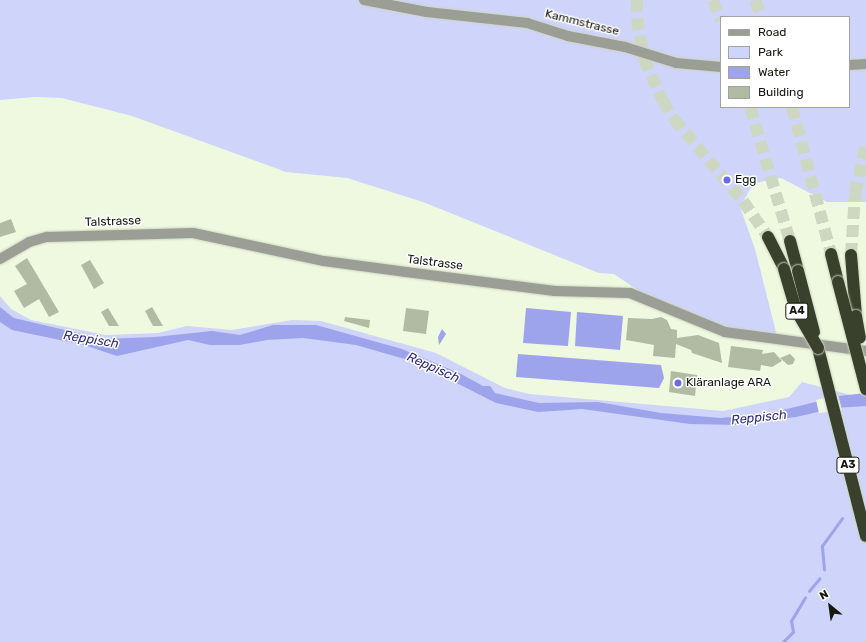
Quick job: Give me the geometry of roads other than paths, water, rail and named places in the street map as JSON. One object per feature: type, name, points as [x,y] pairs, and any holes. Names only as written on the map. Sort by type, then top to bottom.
[{"type":"highway","name":"A4","points":[[768,236],[784,270],[796,310],[818,348]]},
{"type":"highway","name":"A3","points":[[790,241],[866,536]]},
{"type":"highway","points":[[831,254],[866,389]]},
{"type":"highway","points":[[851,255],[852,284],[866,363]]},
{"type":"street","name":"Kammstrasse","points":[[364,0],[427,12],[527,23],[568,36],[625,47],[676,63],[720,67]]},
{"type":"street","points":[[850,65],[866,64]]},
{"type":"street","name":"Talstrasse","points":[[0,259],[28,242],[47,237],[194,233],[324,261],[555,292],[630,293],[725,332],[866,351]]},
{"type":"water","name":"Reppisch","points":[[0,307],[14,318],[103,339],[155,337],[212,331],[240,335],[273,325],[316,325],[402,349],[461,374],[483,386],[490,386],[495,393],[539,403],[598,402],[661,413],[721,418],[775,412],[839,396],[866,393],[866,406],[835,408],[796,417],[739,425],[690,424],[582,409],[538,412],[496,403],[415,362],[356,345],[303,338],[267,340],[240,345],[210,345],[188,340],[117,356],[84,345],[12,330],[0,322]]},
{"type":"water","points":[[526,308],[571,312],[568,346],[523,343]]},
{"type":"water","points":[[577,312],[623,316],[620,350],[575,346]]},
{"type":"water","points":[[442,329],[446,334],[439,345],[438,337]]},
{"type":"water","points":[[518,354],[661,365],[664,378],[659,388],[516,377]]},
{"type":"waterway","points":[[824,570],[822,546],[842,518]]},
{"type":"waterway","points":[[809,591],[819,579]]},
{"type":"waterway","points":[[783,642],[793,632],[791,621],[805,598]]},
{"type":"tunnel","points":[[637,0],[637,18],[644,59],[663,101],[674,119],[743,201],[768,237]]},
{"type":"tunnel","points":[[713,0],[720,18]]},
{"type":"tunnel","points":[[755,0],[762,16]]},
{"type":"tunnel","points":[[750,108],[790,241]]},
{"type":"tunnel","points":[[792,108],[831,254]]},
{"type":"tunnel","points":[[851,255],[855,194],[866,145]]},
{"type":"place","name":"Egg","points":[[727,180]]},
{"type":"place","name":"Kläranlage ARA","points":[[678,383]]}]
